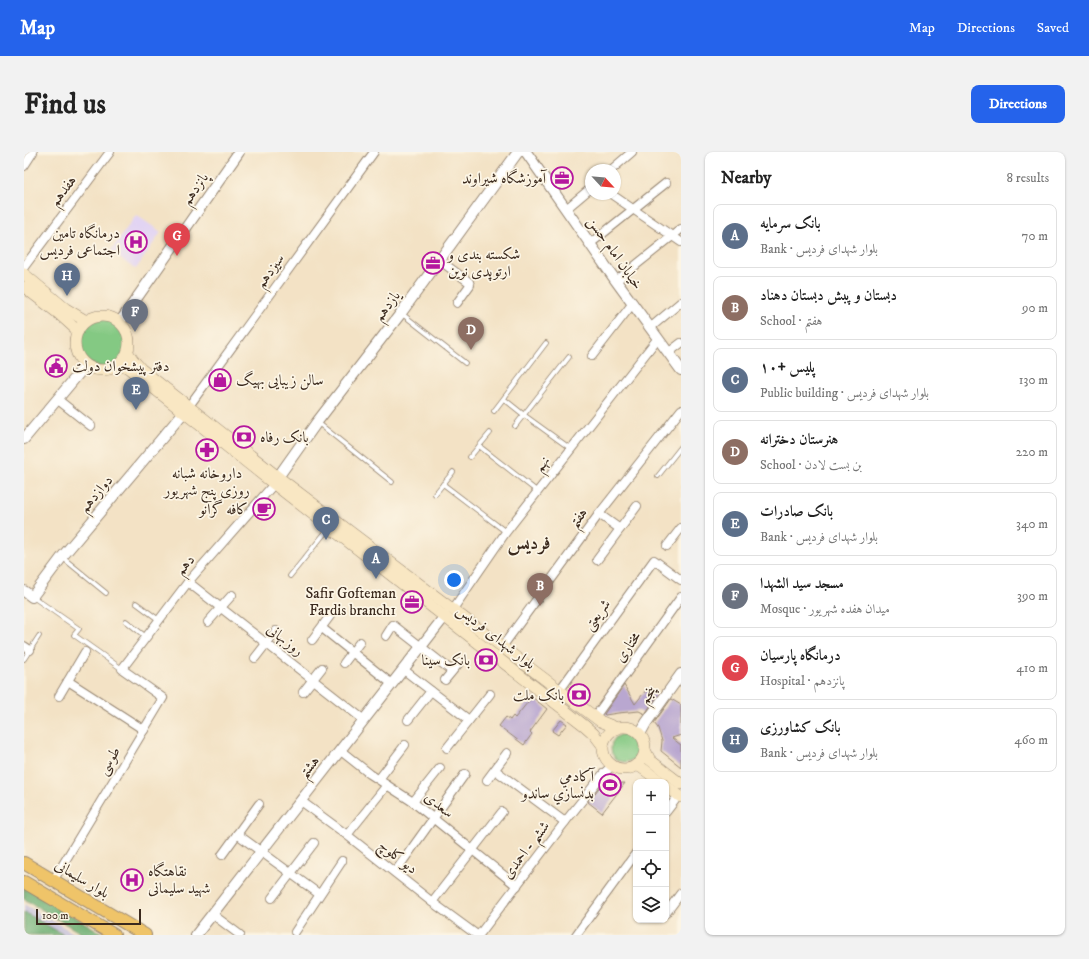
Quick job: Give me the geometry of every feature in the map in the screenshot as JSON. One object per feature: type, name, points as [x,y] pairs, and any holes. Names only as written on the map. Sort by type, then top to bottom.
[{"type":"main road","points":[[24,274],[66,309],[86,321]]},
{"type":"main road","points":[[24,287],[78,331]]},
{"type":"main road","points":[[102,315],[111,317],[120,322],[128,332],[130,346],[124,360],[119,365],[106,370],[99,370],[86,365],[80,360],[75,346],[78,331],[81,325],[94,317],[102,315]]},
{"type":"main road","name":"بلوار شهدای فردیس","points":[[128,353],[141,369],[186,409]]},
{"type":"main road","name":"بلوار شهدای فردیس","points":[[119,365],[127,367],[186,409],[449,613],[585,726],[594,734],[603,746]]},
{"type":"main road","name":"بلوار شهدای فردیس","points":[[276,480],[329,527],[449,613],[502,647],[600,721],[617,728]]},
{"type":"main road","points":[[629,727],[635,730],[640,734],[645,744],[643,756],[636,765],[630,768],[618,768],[613,765],[609,762],[604,752],[604,740],[611,731],[617,728],[629,727]]},
{"type":"main road","points":[[645,750],[650,760],[681,784]]},
{"type":"main road","points":[[636,765],[657,779]]},
{"type":"main road","points":[[669,788],[680,796]]},
{"type":"main road","name":"بلوار سلیمانی","points":[[24,863],[145,935]]},
{"type":"main road","name":"بلوار سلیمانی","points":[[24,882],[114,935]]},
{"type":"street","points":[[24,166],[34,152]]},
{"type":"street","name":"هفدهم","points":[[24,267],[110,152]]},
{"type":"street","name":"پانزدهم","points":[[120,322],[239,152]]},
{"type":"street","name":"سیزدهم","points":[[186,409],[374,152]]},
{"type":"street","name":"یازدهم","points":[[276,480],[316,422],[401,313],[518,152]]},
{"type":"street","name":"خیابان امام حسن","points":[[526,152],[616,281],[681,370]]},
{"type":"street","points":[[619,164],[632,152]]},
{"type":"street","points":[[590,243],[666,183]]},
{"type":"street","points":[[566,209],[585,193]]},
{"type":"street","points":[[620,200],[681,242]]},
{"type":"street","points":[[616,281],[681,229]]},
{"type":"street","points":[[439,260],[469,282],[470,286],[457,303]]},
{"type":"street","points":[[650,328],[681,302]]},
{"type":"street","points":[[592,356],[633,303]]},
{"type":"street","name":"نهم","points":[[449,613],[506,532],[658,338]]},
{"type":"street","points":[[668,353],[681,343]]},
{"type":"street","points":[[24,439],[86,365]]},
{"type":"street","points":[[57,399],[91,426]]},
{"type":"street","name":"دوازدهم","points":[[28,594],[62,558],[186,409]]},
{"type":"street","name":"هفتم","points":[[502,647],[599,514],[681,410]]},
{"type":"street","name":"دهم","points":[[122,669],[188,582],[276,480]]},
{"type":"street","points":[[597,560],[637,506]]},
{"type":"street","points":[[599,514],[620,529]]},
{"type":"street","points":[[667,546],[681,528]]},
{"type":"street","name":"شریعتی","points":[[562,688],[654,560],[681,580]]},
{"type":"street","name":"روزبهانی","points":[[188,582],[364,720]]},
{"type":"street","points":[[208,622],[232,595]]},
{"type":"street","name":"مختاری","points":[[597,714],[681,597]]},
{"type":"street","name":"هشتم","points":[[196,935],[449,613]]},
{"type":"street","points":[[312,640],[330,616]]},
{"type":"street","points":[[386,636],[393,625],[452,671]]},
{"type":"street","points":[[322,628],[392,684]]},
{"type":"street","points":[[255,658],[276,632]]},
{"type":"street","points":[[344,663],[360,642]]},
{"type":"street","points":[[59,696],[85,652]]},
{"type":"street","points":[[445,680],[459,663]]},
{"type":"street","points":[[303,692],[322,668]]},
{"type":"street","name":"طوسی","points":[[53,881],[163,698],[122,669]]},
{"type":"street","points":[[404,670],[469,720]]},
{"type":"street","name":"پنجم","points":[[640,734],[646,723],[681,674]]},
{"type":"street","points":[[68,681],[144,730]]},
{"type":"street","points":[[408,720],[431,691]]},
{"type":"street","points":[[447,748],[490,694]]},
{"type":"street","points":[[379,779],[405,745]]},
{"type":"street","name":"سعدی","points":[[341,750],[362,768],[413,802],[517,886]]},
{"type":"street","points":[[487,780],[507,753]]},
{"type":"street","name":"ششم - احمدی","points":[[478,935],[603,774],[613,765]]},
{"type":"street","points":[[413,802],[440,768]]},
{"type":"street","points":[[495,770],[565,822]]},
{"type":"street","points":[[395,872],[465,774]]},
{"type":"street","points":[[347,835],[386,785]]},
{"type":"street","points":[[669,809],[680,796]]},
{"type":"street","name":"دیو کلوچ","points":[[301,801],[432,902],[478,935]]},
{"type":"street","points":[[222,855],[259,804]]},
{"type":"street","points":[[432,902],[502,812]]},
{"type":"street","points":[[237,834],[319,894]]},
{"type":"street","points":[[272,898],[314,842]]},
{"type":"street","points":[[576,935],[633,857]]},
{"type":"street","points":[[295,932],[342,861]]},
{"type":"street","points":[[669,909],[681,893]]},
{"type":"street","points":[[212,914],[240,935]]},
{"type":"lane","points":[[401,313],[465,363]]},
{"type":"lane","points":[[494,411],[546,343]]},
{"type":"lane","points":[[515,426],[569,357]]},
{"type":"lane","points":[[504,399],[571,450]]},
{"type":"lane","points":[[316,422],[392,482]]},
{"type":"lane","points":[[470,457],[490,433]]},
{"type":"lane","points":[[479,446],[538,492]]},
{"type":"lane","points":[[658,476],[681,447]]},
{"type":"lane","points":[[436,494],[453,472]]},
{"type":"lane","points":[[443,484],[506,532]]},
{"type":"lane","points":[[290,576],[329,527]]},
{"type":"lane","points":[[62,558],[106,593]]},
{"type":"lane","points":[[28,594],[79,629],[74,635],[122,669]]},
{"type":"lane","points":[[136,603],[159,620]]},
{"type":"lane","points":[[126,621],[146,637]]},
{"type":"lane","points":[[24,659],[27,648],[39,636]]},
{"type":"shaded area","name":"درمانگاه تامین اجتماعی فردیس","points":[[136,215],[161,232],[136,269],[110,252]]},
{"type":"shaded area","points":[[24,904],[77,935],[24,935]]},
{"type":"green space","points":[[99,319],[109,319],[121,326],[128,338],[128,348],[121,360],[109,367],[99,367],[91,363],[84,356],[80,348],[80,338],[84,330],[91,323]]},
{"type":"green space","points":[[625,734],[635,738],[639,748],[635,758],[625,762],[615,758],[611,748],[615,738]]},
{"type":"green space","points":[[24,886],[105,935],[84,935],[24,899]]},
{"type":"green space","points":[[24,912],[64,935],[24,935]]},
{"type":"building","points":[[624,685],[635,704],[647,689],[657,696],[645,714],[639,711],[604,714]]},
{"type":"building","points":[[532,697],[547,709],[530,732],[532,734],[524,745],[499,726],[506,717],[510,720],[513,716],[515,718]]},
{"type":"building","points":[[671,699],[681,705],[681,735],[672,738],[681,745],[681,767],[661,751],[662,741],[658,728],[654,723]]},
{"type":"building","points":[[561,720],[567,724],[558,735],[552,731]]},
{"type":"building","points":[[625,783],[602,813],[588,802],[602,784]]},
{"type":"place","name":"آموزشگاه شیراوند","points":[[562,178]]},
{"type":"place","name":"درمانگاه تامین اجتماعی فردیس","points":[[136,242]]},
{"type":"place","name":"درمانگاه پارسیان","points":[[177,256]]},
{"type":"place","name":"شکسته بندی و ارتوپدی نوین","points":[[433,263]]},
{"type":"place","name":"بانک کشاورزی","points":[[67,296]]},
{"type":"place","name":"مسجد سید الشهدا","points":[[135,332]]},
{"type":"place","name":"هنرستان دخترانه","points":[[471,350]]},
{"type":"place","name":"دفتر پیشخوان دولت","points":[[56,366]]},
{"type":"place","name":"سالن زیبایی بهیگ","points":[[220,380]]},
{"type":"place","name":"بانک صادرات","points":[[136,410]]},
{"type":"place","name":"بانک رفاه","points":[[244,437]]},
{"type":"place","name":"داروخانه شبانه روزی پنج شهریور","points":[[207,450]]},
{"type":"place","name":"کافه گرانو","points":[[264,509]]},
{"type":"place","name":"پلیس +۱۰","points":[[326,540]]},
{"type":"place","name":"بانک سرمایه","points":[[376,579]]},
{"type":"place","name":"Safir Gofteman Fardis branch1","points":[[412,602]]},
{"type":"place","name":"دبستان و پبش دبستان دهناد","points":[[540,606]]},
{"type":"place","name":"بانک سینا","points":[[486,660]]},
{"type":"place","name":"بانک ملت","points":[[579,695]]},
{"type":"place","name":"آكادمي بدنسازي ساندو","points":[[610,785]]},
{"type":"place","name":"نقاهتگاه شهید سلیمانی","points":[[132,880]]},
{"type":"district","name":"فردیس","points":[[529,543]]}]
